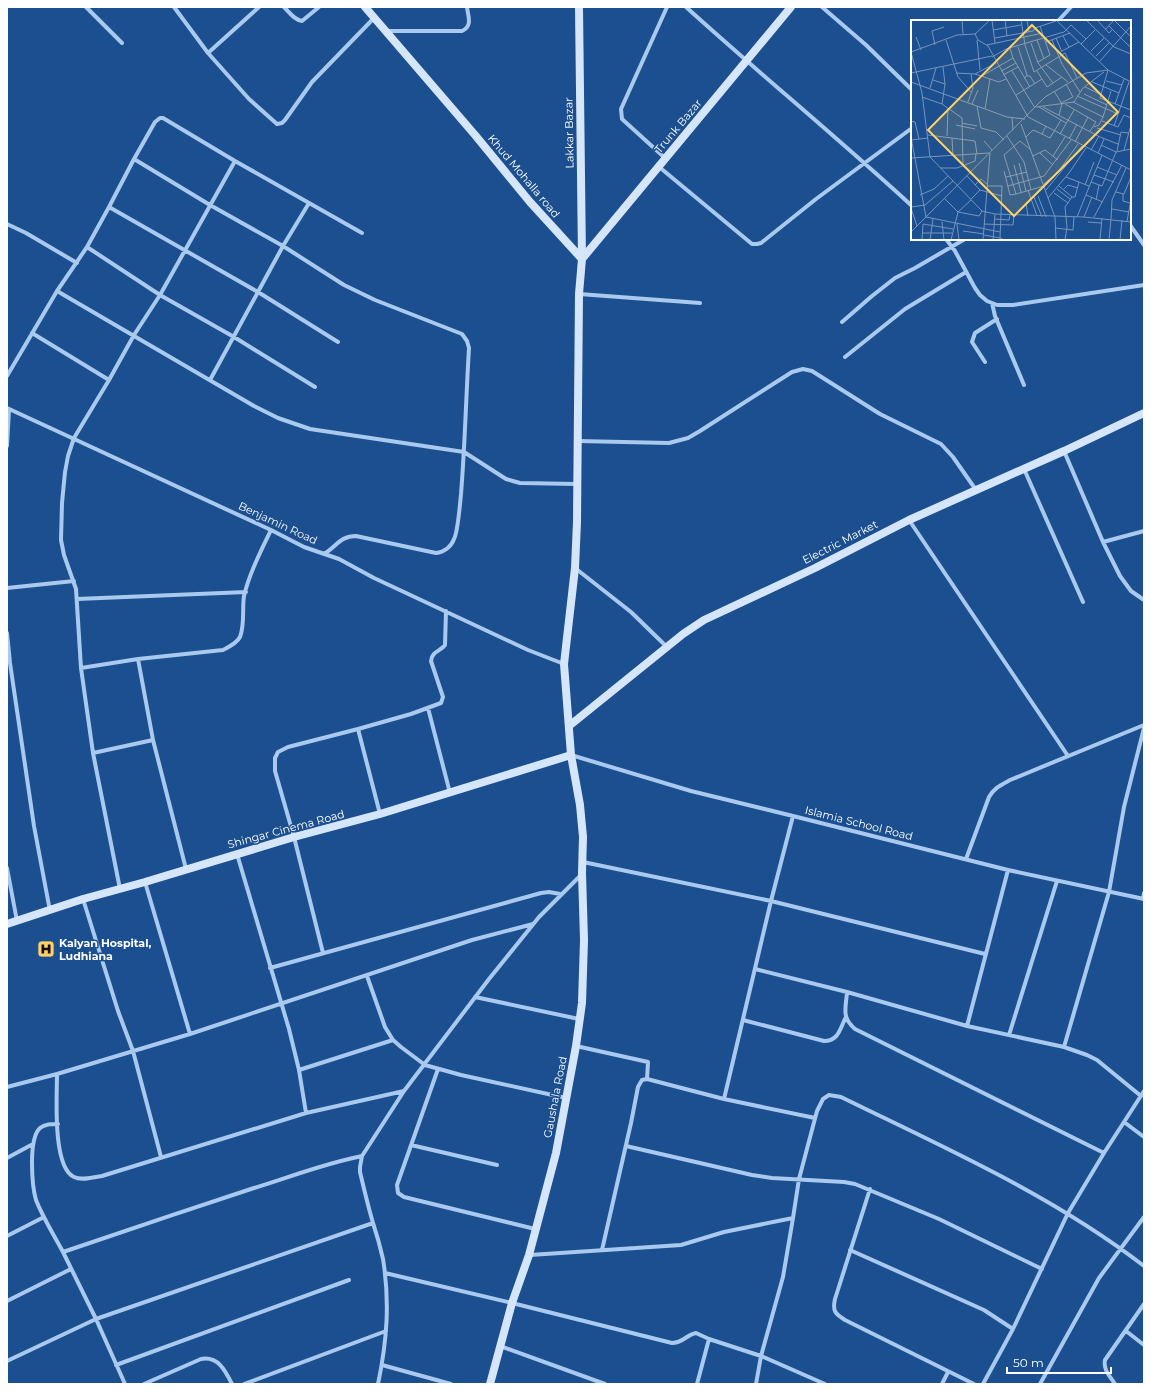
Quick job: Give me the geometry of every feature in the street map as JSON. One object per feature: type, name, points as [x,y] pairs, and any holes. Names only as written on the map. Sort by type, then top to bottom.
[{"type":"street","points":[[86,7],[122,43]]},
{"type":"street","points":[[174,7],[208,53],[248,99],[274,122],[280,123],[285,120],[312,82],[374,18]]},
{"type":"street","points":[[208,53],[259,7]]},
{"type":"street","points":[[284,7],[298,20],[302,20],[319,7]]},
{"type":"street","name":"Khud Mohalla road","points":[[365,7],[476,135],[530,202],[582,259]]},
{"type":"street","points":[[384,30],[462,31],[468,28],[469,25],[467,7]]},
{"type":"street","name":"Lakkar Bazar","points":[[579,7],[582,259]]},
{"type":"street","points":[[665,158],[622,119],[621,109],[667,7]]},
{"type":"street","points":[[686,7],[865,162],[911,205]]},
{"type":"street","name":"Trunk Bazar","points":[[582,259],[791,7]]},
{"type":"street","points":[[822,7],[866,45],[911,89]]},
{"type":"street","points":[[1059,20],[1071,7]]},
{"type":"street","points":[[7,376],[57,291],[87,247],[110,207],[134,159],[155,122],[160,118],[163,118],[362,233]]},
{"type":"street","points":[[658,166],[752,244],[757,244],[761,243],[865,162],[911,129]]},
{"type":"street","points":[[134,159],[210,205],[283,246],[344,285],[361,294],[462,334],[465,337],[469,348],[464,452],[460,506],[455,539],[446,550],[436,553],[356,536],[349,536],[342,538],[324,554]]},
{"type":"street","points":[[120,889],[93,754],[81,668],[77,599],[74,581],[64,555],[61,540],[65,472],[74,438],[186,250],[236,161]]},
{"type":"street","points":[[210,380],[283,246],[309,203]]},
{"type":"street","points":[[110,207],[258,292],[338,342]]},
{"type":"street","points":[[7,224],[26,232],[77,263]]},
{"type":"street","points":[[1131,226],[1144,244]]},
{"type":"street","points":[[947,240],[952,246],[980,295],[987,301],[997,305],[1013,305],[1144,285]]},
{"type":"street","points":[[842,322],[895,278],[916,268],[963,240]]},
{"type":"street","points":[[87,247],[160,294],[234,337],[315,387]]},
{"type":"street","points":[[582,259],[579,294],[700,303]]},
{"type":"street","points":[[845,357],[905,309],[966,272]]},
{"type":"street","points":[[57,291],[254,406],[294,425],[328,432],[464,452],[506,479],[512,481],[527,484],[577,484]]},
{"type":"street","name":"Gaushala Road","points":[[490,1384],[512,1303],[536,1229],[556,1153],[576,1046],[582,1003],[584,940],[582,873],[583,837],[580,805],[571,754],[564,664],[575,568],[579,294]]},
{"type":"street","points":[[992,303],[996,319],[1024,385]]},
{"type":"street","points":[[985,362],[972,342],[975,333],[996,319]]},
{"type":"street","points":[[32,333],[109,380]]},
{"type":"street","points":[[577,441],[670,443],[678,441],[700,431],[792,372],[803,369],[812,371],[880,414],[941,444],[953,457],[976,490]]},
{"type":"street","points":[[7,446],[8,408]]},
{"type":"street","name":"Benjamin Road","points":[[8,408],[271,530],[304,547],[339,559],[374,578],[528,650],[564,664]]},
{"type":"street","name":"Electric Market","points":[[568,726],[683,634],[704,620],[815,568],[909,520],[1064,451],[1144,413]]},
{"type":"street","points":[[1064,451],[1103,542],[1120,576],[1131,591],[1144,600]]},
{"type":"street","points":[[1024,469],[1083,602]]},
{"type":"street","points":[[909,520],[1068,756]]},
{"type":"street","points":[[81,668],[138,659],[223,650],[231,646],[239,638],[242,630],[246,592],[271,530]]},
{"type":"street","points":[[1103,542],[1144,531]]},
{"type":"street","points":[[575,568],[631,612],[667,647]]},
{"type":"street","points":[[7,588],[74,581]]},
{"type":"street","points":[[77,599],[246,592]]},
{"type":"street","points":[[323,954],[294,837],[275,771],[275,758],[278,752],[288,747],[358,729],[438,705],[443,701],[431,661],[431,656],[441,650],[445,645],[446,611]]},
{"type":"street","points":[[7,633],[34,826],[50,911]]},
{"type":"street","points":[[138,659],[153,740],[186,869]]},
{"type":"street","points":[[428,708],[450,793]]},
{"type":"street","points":[[966,859],[993,790],[1010,780],[1144,726]]},
{"type":"street","points":[[1064,1047],[1109,892],[1124,807],[1144,726]]},
{"type":"street","points":[[358,729],[380,814]]},
{"type":"street","points":[[93,754],[153,740]]},
{"type":"street","name":"Shingar Cinema Road","points":[[7,924],[83,899],[450,793],[571,754]]},
{"type":"street","name":"Islamia School Road","points":[[571,754],[691,790],[793,816],[1008,870],[1143,899]]},
{"type":"street","points":[[724,1099],[771,901],[793,816]]},
{"type":"street","points":[[237,854],[282,1004],[299,1070],[306,1112]]},
{"type":"street","points":[[583,862],[771,901],[985,954]]},
{"type":"street","points":[[7,868],[17,921]]},
{"type":"street","points":[[967,1026],[1008,870]]},
{"type":"street","points":[[378,1384],[382,1365],[388,1314],[387,1286],[378,1238],[360,1172],[362,1156],[404,1091],[516,944],[560,894],[582,873]]},
{"type":"street","points":[[1009,1034],[1057,881]]},
{"type":"street","points":[[145,882],[190,1034]]},
{"type":"street","points":[[270,968],[541,893],[549,892],[560,894]]},
{"type":"street","points":[[1143,899],[1144,893]]},
{"type":"street","points":[[83,899],[118,1012],[133,1051],[161,1157]]},
{"type":"street","points":[[7,1087],[57,1074],[190,1034],[472,940],[533,924]]},
{"type":"street","points":[[755,969],[847,992],[967,1026],[1064,1047],[1088,1055],[1097,1060],[1141,1096]]},
{"type":"street","points":[[367,976],[385,1027],[393,1040],[425,1064],[461,1075],[566,1098]]},
{"type":"street","points":[[743,1020],[824,1041],[830,1041],[836,1037],[846,1017],[847,992]]},
{"type":"street","points":[[475,998],[579,1019]]},
{"type":"street","points":[[846,1017],[850,1024],[862,1032],[1104,1153]]},
{"type":"street","points":[[299,1070],[393,1040]]},
{"type":"street","points":[[576,1046],[648,1062],[648,1079]]},
{"type":"street","points":[[438,1069],[396,1189],[400,1195],[536,1229]]},
{"type":"street","points":[[57,1074],[57,1137],[59,1151],[69,1174],[80,1179],[102,1176],[306,1112],[404,1091]]},
{"type":"street","points":[[602,1250],[638,1087],[642,1080],[648,1079],[724,1099],[815,1118]]},
{"type":"street","points":[[983,1384],[1013,1329],[1068,1213],[1144,1091]]},
{"type":"street","points":[[756,1384],[783,1277],[794,1218],[799,1179],[815,1118],[823,1099],[829,1095],[841,1097],[958,1153],[1068,1213],[1121,1248],[1144,1266]]},
{"type":"street","points":[[1124,1122],[1144,1137]]},
{"type":"street","points":[[58,1124],[49,1124],[40,1129],[35,1136],[33,1144],[32,1175],[34,1192],[44,1217],[96,1319],[125,1384]]},
{"type":"street","points":[[7,1158],[33,1144]]},
{"type":"street","points":[[411,1145],[497,1165]]},
{"type":"street","points":[[626,1146],[747,1174],[772,1178],[844,1182],[855,1184],[870,1189],[952,1225],[1042,1269]]},
{"type":"street","points":[[63,1252],[180,1212],[312,1170],[362,1156]]},
{"type":"street","points":[[870,1189],[834,1299],[833,1306],[836,1314],[845,1320],[974,1384]]},
{"type":"street","points":[[7,1236],[44,1217]]},
{"type":"street","points":[[1040,1384],[1099,1278],[1144,1217]]},
{"type":"street","points":[[528,1255],[680,1245],[724,1232],[794,1218]]},
{"type":"street","points":[[7,1361],[96,1319],[373,1223]]},
{"type":"street","points":[[850,1250],[984,1310],[1013,1329]]},
{"type":"street","points":[[7,1301],[71,1269]]},
{"type":"street","points":[[385,1273],[672,1343],[678,1343],[688,1336],[696,1333],[709,1339],[762,1356],[825,1384]]},
{"type":"street","points":[[116,1365],[349,1280]]},
{"type":"street","points":[[1115,1384],[1106,1371],[1104,1365],[1105,1360],[1144,1304]]},
{"type":"street","points":[[244,1384],[386,1331]]},
{"type":"street","points":[[1126,1331],[1144,1344]]},
{"type":"street","points":[[697,1384],[709,1339]]},
{"type":"street","points":[[500,1346],[605,1384]]},
{"type":"street","points":[[144,1384],[209,1358],[217,1362],[225,1370],[232,1384]]},
{"type":"street","points":[[382,1365],[451,1384]]},
{"type":"street","points":[[942,1384],[948,1372]]},
{"type":"place","name":"Kalyan Hospital, Ludhiana","points":[[46,949]]}]
